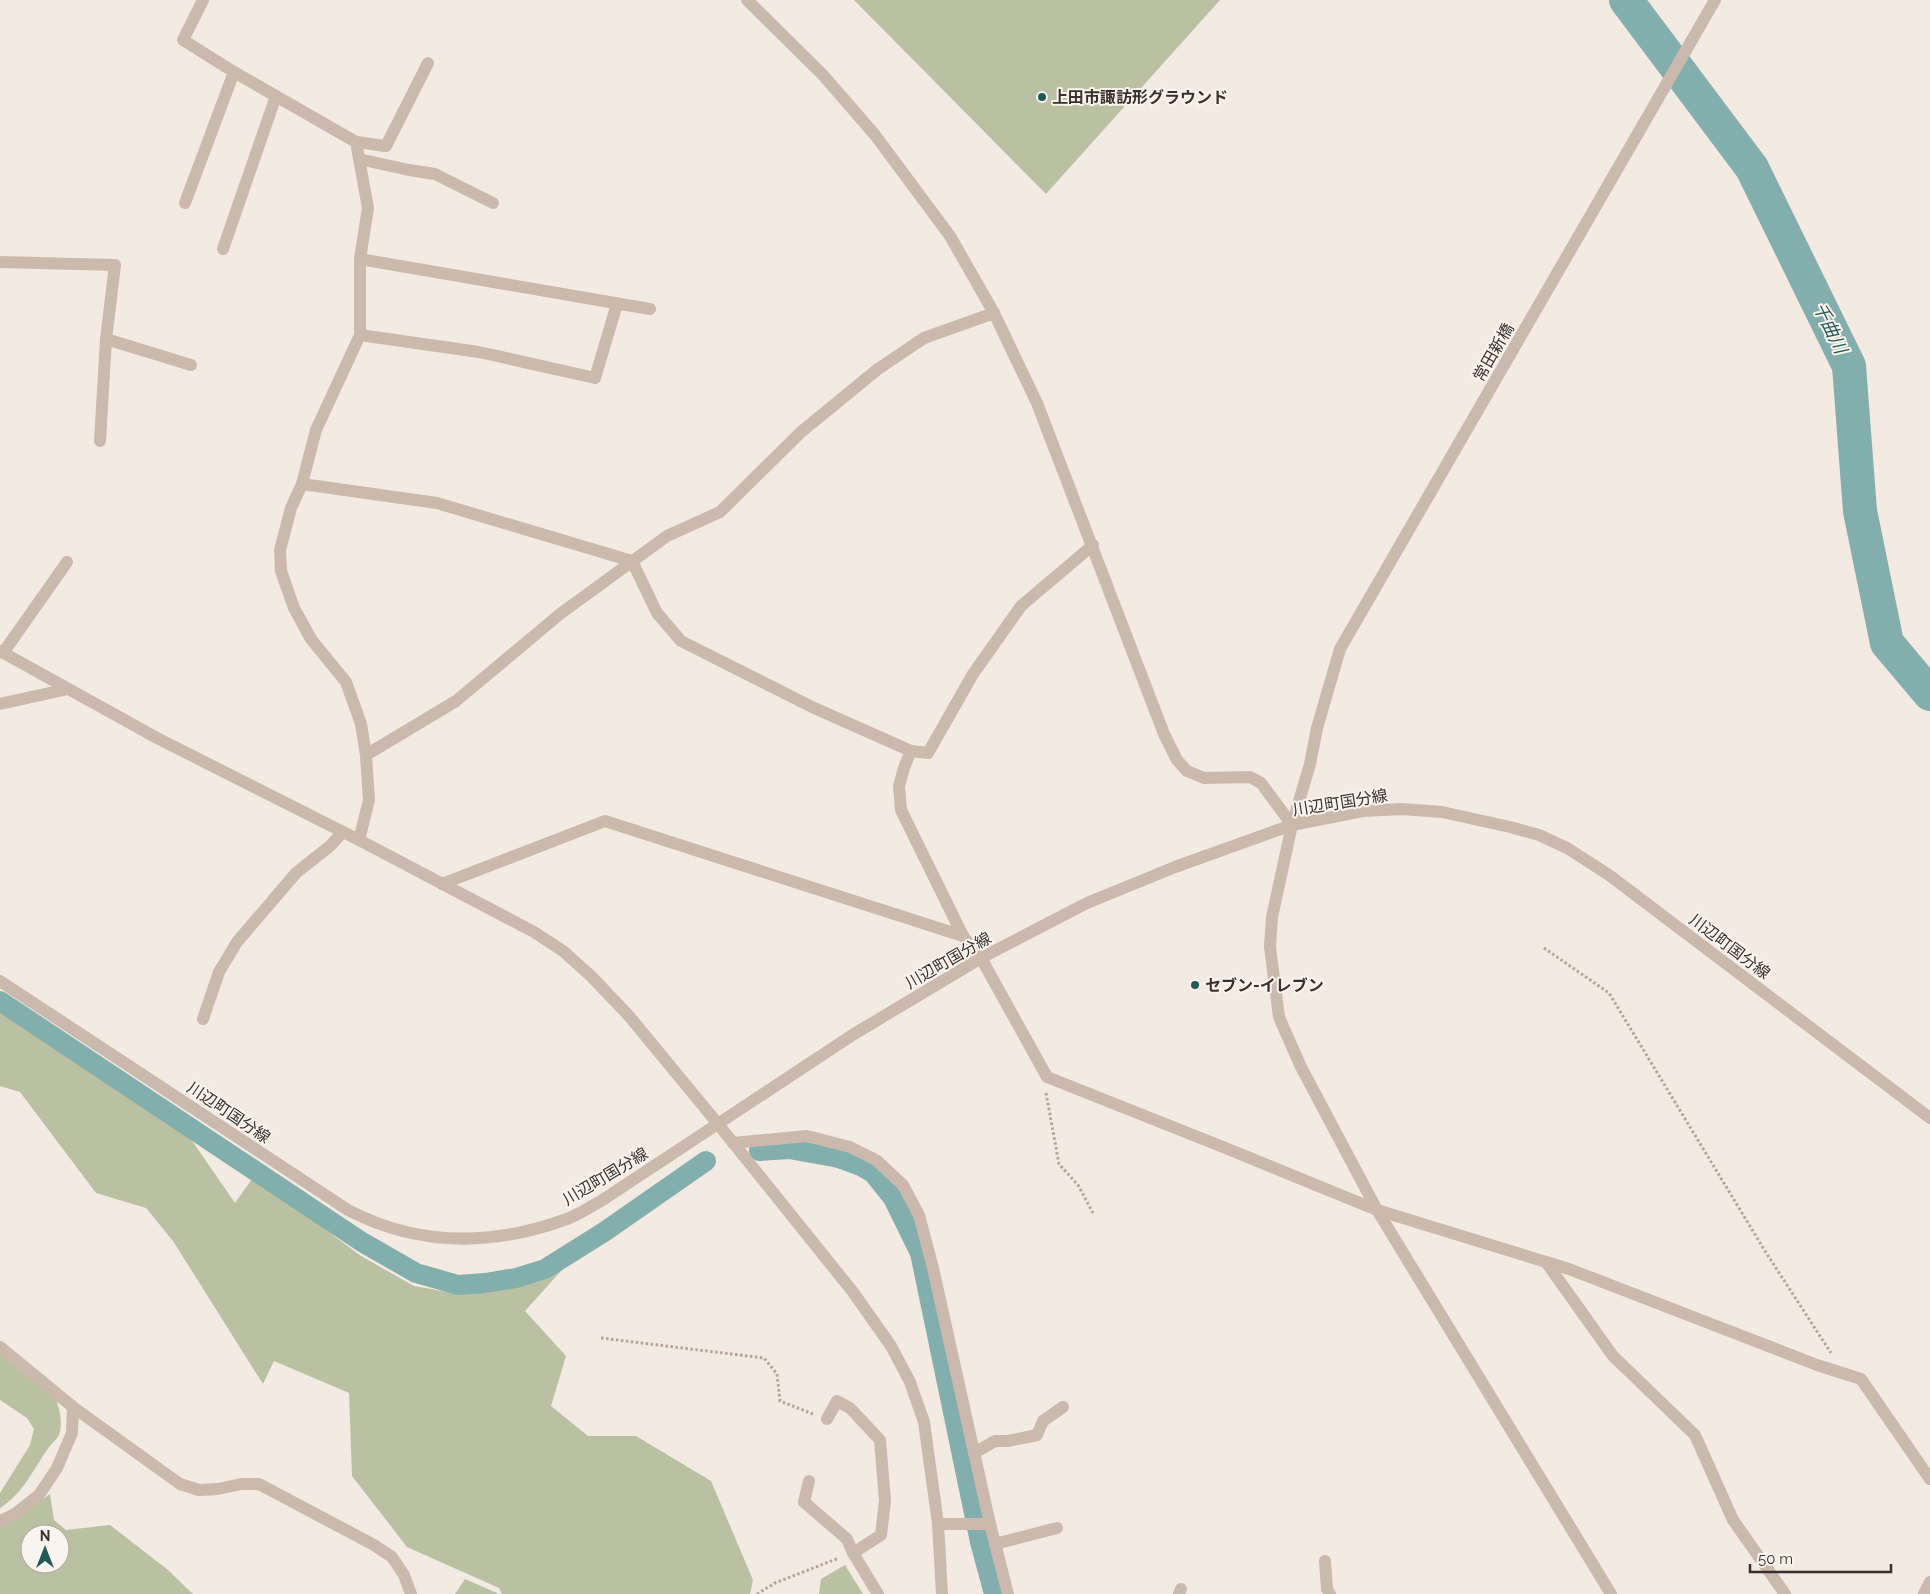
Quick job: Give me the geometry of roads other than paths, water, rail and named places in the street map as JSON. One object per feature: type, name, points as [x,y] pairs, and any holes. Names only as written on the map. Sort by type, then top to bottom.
[{"type":"street","points":[[203,0],[183,40],[234,72],[356,142],[386,146],[428,63]]},
{"type":"street","points":[[746,0],[823,75],[875,135],[950,236],[994,313],[1037,402],[1164,734],[1177,760],[1187,771],[1204,778],[1250,777],[1260,783],[1292,825]]},
{"type":"street","name":"常田新橋","points":[[1611,1594],[1377,1210],[1301,1067],[1279,1017],[1270,947],[1272,917],[1292,825],[1340,649],[1716,0]]},
{"type":"street","points":[[184,203],[234,72]]},
{"type":"street","points":[[223,249],[276,96]]},
{"type":"street","points":[[356,142],[368,208],[360,259],[360,335],[316,430],[302,484],[291,508],[280,550],[281,570],[294,608],[311,639],[346,682],[361,724],[366,755],[369,800],[359,840]]},
{"type":"street","points":[[359,158],[435,174],[493,203]]},
{"type":"street","points":[[360,259],[650,309]]},
{"type":"street","points":[[0,262],[116,265],[106,339],[100,440]]},
{"type":"street","points":[[360,335],[478,352],[595,378],[617,304]]},
{"type":"street","points":[[366,755],[456,700],[560,614],[667,536],[720,512],[801,432],[878,369],[924,338],[994,313]]},
{"type":"street","points":[[106,339],[191,365]]},
{"type":"street","points":[[302,484],[437,503],[632,561],[657,613],[681,641],[812,707],[911,751],[928,753],[973,674],[1021,606],[1093,545]]},
{"type":"street","points":[[67,562],[2,652],[157,738],[359,840],[534,932],[563,951],[591,976],[629,1016],[853,1292],[891,1346],[910,1382],[924,1422],[938,1524],[942,1594]]},
{"type":"street","points":[[0,704],[68,689]]},
{"type":"street","points":[[911,751],[899,786],[901,810],[963,936],[981,958],[1046,1077],[1377,1210],[1569,1269],[1817,1365],[1861,1379],[1930,1479]]},
{"type":"street","name":"川辺町国分線","points":[[0,981],[348,1210],[382,1226],[418,1235],[458,1240],[489,1238],[567,1218],[604,1200],[854,1034],[981,958],[1087,903],[1175,867],[1292,825],[1363,811],[1402,808],[1442,812],[1473,818],[1539,835],[1566,848],[1609,875],[1930,1118]]},
{"type":"street","points":[[442,884],[605,821],[963,936]]},
{"type":"street","points":[[203,1019],[219,972],[237,942],[296,873],[330,846],[343,832]]},
{"type":"street","points":[[733,1143],[807,1136],[850,1147],[876,1160],[903,1185],[919,1215],[933,1268],[974,1453],[987,1524],[995,1544],[1008,1594]]},
{"type":"street","points":[[1546,1262],[1613,1356],[1695,1435],[1733,1520],[1785,1594]]},
{"type":"street","points":[[0,1347],[73,1407],[180,1484],[200,1490],[259,1484],[374,1545],[392,1558],[404,1575],[411,1594]]},
{"type":"street","points":[[827,1419],[837,1401],[850,1408],[880,1440],[884,1501],[882,1535],[853,1553]]},
{"type":"street","points":[[0,1521],[15,1514],[39,1495],[56,1468],[72,1433],[73,1407]]},
{"type":"street","points":[[974,1453],[996,1441],[1008,1441],[1037,1435],[1044,1421],[1063,1407]]},
{"type":"street","points":[[809,1482],[804,1502],[847,1539],[853,1553],[878,1594]]},
{"type":"street","points":[[938,1524],[987,1524]]},
{"type":"street","points":[[995,1544],[1057,1528]]},
{"type":"street","points":[[1325,1561],[1327,1589],[1330,1594]]},
{"type":"street","points":[[1924,1594],[1930,1582]]},
{"type":"waterway","name":"千曲川","points":[[1626,0],[1752,168],[1849,366],[1860,511],[1887,643],[1930,694]]},
{"type":"waterway","points":[[0,1001],[362,1242],[416,1273],[458,1285],[516,1278],[545,1269],[604,1232],[706,1161]]},
{"type":"waterway","points":[[759,1151],[789,1149],[839,1158],[861,1166],[873,1173],[893,1198],[920,1253],[980,1542],[994,1594]]},
{"type":"place","name":"上田市諏訪形グラウンド","points":[[1042,97]]},
{"type":"place","name":"セブン-イレブン","points":[[1195,985]]}]
